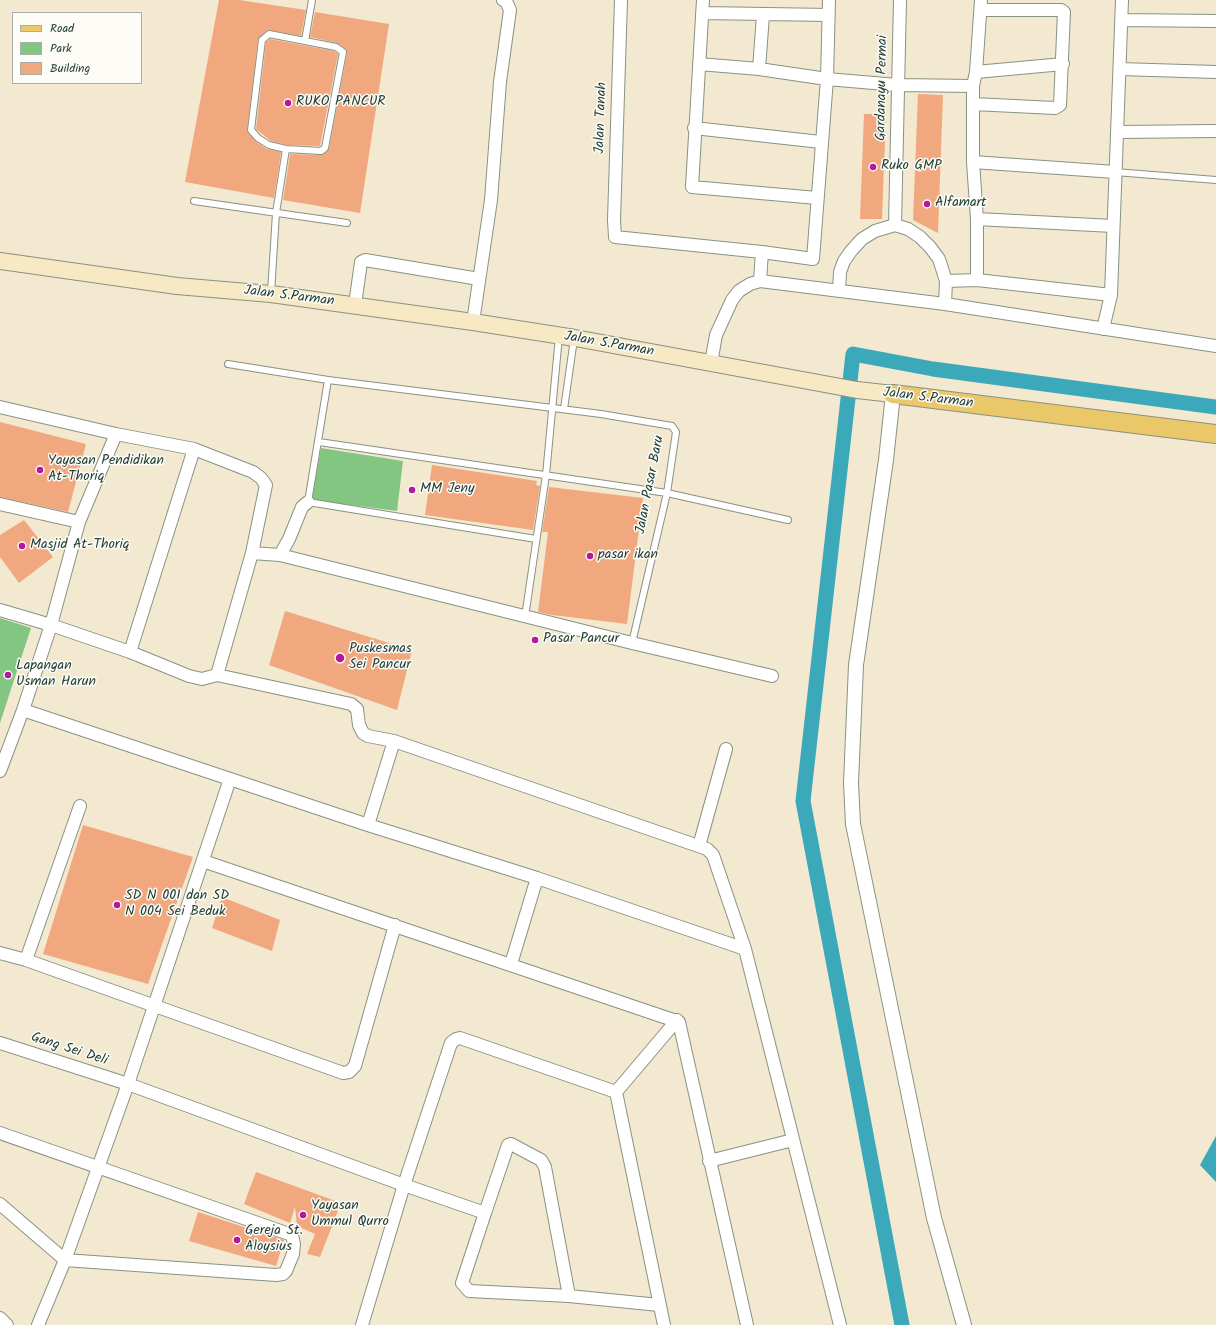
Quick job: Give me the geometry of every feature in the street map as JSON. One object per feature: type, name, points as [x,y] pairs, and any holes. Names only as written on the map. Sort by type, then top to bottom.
[{"type":"main road","name":"Jalan S.Parman","points":[[0,261],[178,286],[271,294],[473,322],[567,337],[857,390],[1216,434]]},
{"type":"street","points":[[473,322],[490,200],[500,82],[510,10],[506,1],[503,0]]},
{"type":"street","name":"Jalan Tanah","points":[[621,0],[614,212],[615,237],[762,252]]},
{"type":"street","points":[[703,0],[694,128],[692,187],[817,198]]},
{"type":"street","points":[[760,281],[762,252],[813,259],[827,79],[829,0]]},
{"type":"street","name":"Gardanayu Permai","points":[[895,225],[900,0]]},
{"type":"street","points":[[1103,329],[1111,295],[1122,0]]},
{"type":"street","points":[[974,104],[1059,107],[1063,64],[1064,15],[1061,10],[981,5],[976,72],[973,86],[973,162],[977,219],[977,280]]},
{"type":"street","points":[[702,13],[829,15]]},
{"type":"street","points":[[759,69],[763,15]]},
{"type":"street","points":[[1122,20],[1216,21]]},
{"type":"street","points":[[699,64],[759,69],[827,79],[897,85],[973,86]]},
{"type":"street","points":[[976,72],[1063,64]]},
{"type":"street","points":[[1120,69],[1216,72]]},
{"type":"street","points":[[694,128],[821,142]]},
{"type":"street","points":[[1117,132],[1216,131]]},
{"type":"street","points":[[973,162],[1115,172]]},
{"type":"street","points":[[977,219],[1113,226]]},
{"type":"street","points":[[839,292],[840,272],[844,261],[851,251],[862,239],[875,231],[895,225],[908,229],[930,246],[939,259],[946,281],[945,304]]},
{"type":"street","points":[[355,305],[361,262],[366,260],[479,279]]},
{"type":"street","points":[[946,281],[977,280],[1111,295]]},
{"type":"street","points":[[711,363],[716,335],[732,300],[739,291],[750,284],[760,281],[945,304],[1216,346]]},
{"type":"street","points":[[893,394],[886,460],[856,665],[851,783],[853,824],[934,1218],[964,1325]]},
{"type":"street","points":[[0,407],[116,434],[194,449],[253,472],[261,478],[266,485],[252,553],[217,675]]},
{"type":"street","points":[[0,771],[23,710],[51,625],[79,522],[116,434]]},
{"type":"street","points":[[130,652],[194,449]]},
{"type":"street","points":[[280,555],[293,532],[302,507],[308,502]]},
{"type":"street","points":[[0,504],[79,522]]},
{"type":"street","points":[[252,553],[280,555],[525,617],[772,676]]},
{"type":"street","points":[[0,610],[51,625],[130,652],[189,676],[202,679],[217,675],[351,704],[357,709],[359,725],[363,733],[368,736],[394,741],[707,849],[713,855],[745,949],[840,1325]]},
{"type":"street","points":[[23,710],[368,825],[537,878],[745,949]]},
{"type":"street","points":[[368,825],[394,741]]},
{"type":"street","points":[[699,846],[726,749]]},
{"type":"street","points":[[38,1325],[65,1260],[128,1084],[230,779]]},
{"type":"street","points":[[26,960],[80,806]]},
{"type":"street","points":[[203,861],[677,1020],[680,1025],[709,1161],[747,1325]]},
{"type":"street","points":[[511,964],[537,878]]},
{"type":"street","points":[[0,953],[26,960],[343,1073],[349,1072],[355,1066],[395,925]]},
{"type":"street","points":[[616,1092],[677,1020]]},
{"type":"street","points":[[362,1325],[404,1185],[451,1043],[460,1038],[616,1092]]},
{"type":"street","name":"Gang Sei Deli","points":[[0,1043],[128,1084],[404,1185],[485,1212]]},
{"type":"street","points":[[616,1092],[664,1325]]},
{"type":"street","points":[[0,1133],[292,1235],[294,1244],[293,1254],[286,1271],[283,1274],[276,1275],[65,1260],[0,1204]]},
{"type":"street","points":[[709,1161],[793,1140]]},
{"type":"street","points":[[569,1296],[545,1167],[541,1160],[511,1144],[508,1145],[462,1284],[465,1288],[469,1291],[569,1296],[659,1305]]},
{"type":"street","points":[[0,1318],[7,1325]]},
{"type":"lane","points":[[305,41],[312,0]]},
{"type":"lane","points":[[269,34],[336,47],[343,52],[325,148],[322,151],[286,149],[269,144],[258,138],[251,130],[262,40],[269,34]]},
{"type":"lane","points":[[271,294],[276,213],[286,149]]},
{"type":"lane","points":[[1115,172],[1216,180]]},
{"type":"lane","points":[[194,201],[347,223]]},
{"type":"lane","points":[[525,617],[546,475],[552,407],[567,337]]},
{"type":"lane","points":[[564,409],[567,337]]},
{"type":"lane","name":"Jalan Pasar Baru","points":[[228,364],[328,380],[552,407],[672,426],[676,432],[667,493],[632,643]]},
{"type":"lane","points":[[328,380],[308,502],[536,539]]},
{"type":"lane","points":[[319,442],[667,493],[788,520]]},
{"type":"green space","points":[[321,448],[403,461],[397,511],[312,500]]},
{"type":"green space","name":"Lapangan Usman Harun","points":[[0,618],[31,628],[0,723]]},
{"type":"water","points":[[1216,1136],[1216,1182],[1200,1165]]},
{"type":"building","points":[[219,0],[239,0],[306,10],[301,36],[268,30],[258,39],[247,131],[255,141],[267,149],[281,152],[274,198],[185,182]]},
{"type":"building","points":[[315,12],[389,24],[360,213],[283,200],[290,154],[321,155],[329,149],[347,53],[346,49],[337,43],[310,37]]},
{"type":"building","points":[[270,39],[334,51],[338,54],[320,146],[287,145],[271,141],[256,129],[266,42]]},
{"type":"building","points":[[918,94],[943,95],[938,233],[913,220]]},
{"type":"building","name":"Ruko GMP","points":[[864,114],[886,114],[882,219],[860,219]]},
{"type":"building","name":"Yayasan Pendidikan At-Thoriq","points":[[0,422],[86,444],[68,512],[0,497]]},
{"type":"building","points":[[432,465],[537,481],[536,485],[540,486],[533,530],[425,515]]},
{"type":"building","name":"pasar ikan","points":[[549,487],[643,498],[627,624],[538,612],[548,532],[542,532]]},
{"type":"building","name":"Masjid At-Thoriq","points":[[24,520],[53,557],[19,583],[0,557],[0,535]]},
{"type":"building","name":"Puskesmas Sei Pancur","points":[[285,611],[412,650],[397,710],[269,665]]},
{"type":"building","name":"SD N 001 dan SD N 004 Sei Beduk","points":[[83,825],[193,857],[148,984],[43,954]]},
{"type":"building","points":[[222,897],[280,920],[272,951],[212,928]]},
{"type":"building","name":"Yayasan Ummul Qurro","points":[[256,1172],[341,1203],[320,1257],[307,1254],[315,1234],[297,1226],[295,1207],[290,1223],[244,1204]]},
{"type":"building","name":"Gereja St. Aloysius","points":[[198,1212],[284,1240],[276,1266],[189,1241]]},
{"type":"waterway","points":[[902,1325],[803,801],[853,354],[933,369],[1216,407]]},
{"type":"place","name":"RUKO PANCUR","points":[[288,103]]},
{"type":"place","name":"Ruko GMP","points":[[873,167]]},
{"type":"place","name":"Alfamart","points":[[927,204]]},
{"type":"place","name":"Yayasan Pendidikan At-Thoriq","points":[[40,470]]},
{"type":"place","name":"MM Jeny","points":[[412,490]]},
{"type":"place","name":"Masjid At-Thoriq","points":[[22,546]]},
{"type":"place","name":"pasar ikan","points":[[590,556]]},
{"type":"place","name":"Pasar Pancur","points":[[535,640]]},
{"type":"place","name":"Puskesmas Sei Pancur","points":[[340,658]]},
{"type":"place","name":"Lapangan Usman Harun","points":[[8,675]]},
{"type":"place","name":"SD N 001 dan SD N 004 Sei Beduk","points":[[117,905]]},
{"type":"place","name":"Yayasan Ummul Qurro","points":[[303,1215]]},
{"type":"place","name":"Gereja St. Aloysius","points":[[237,1240]]}]
